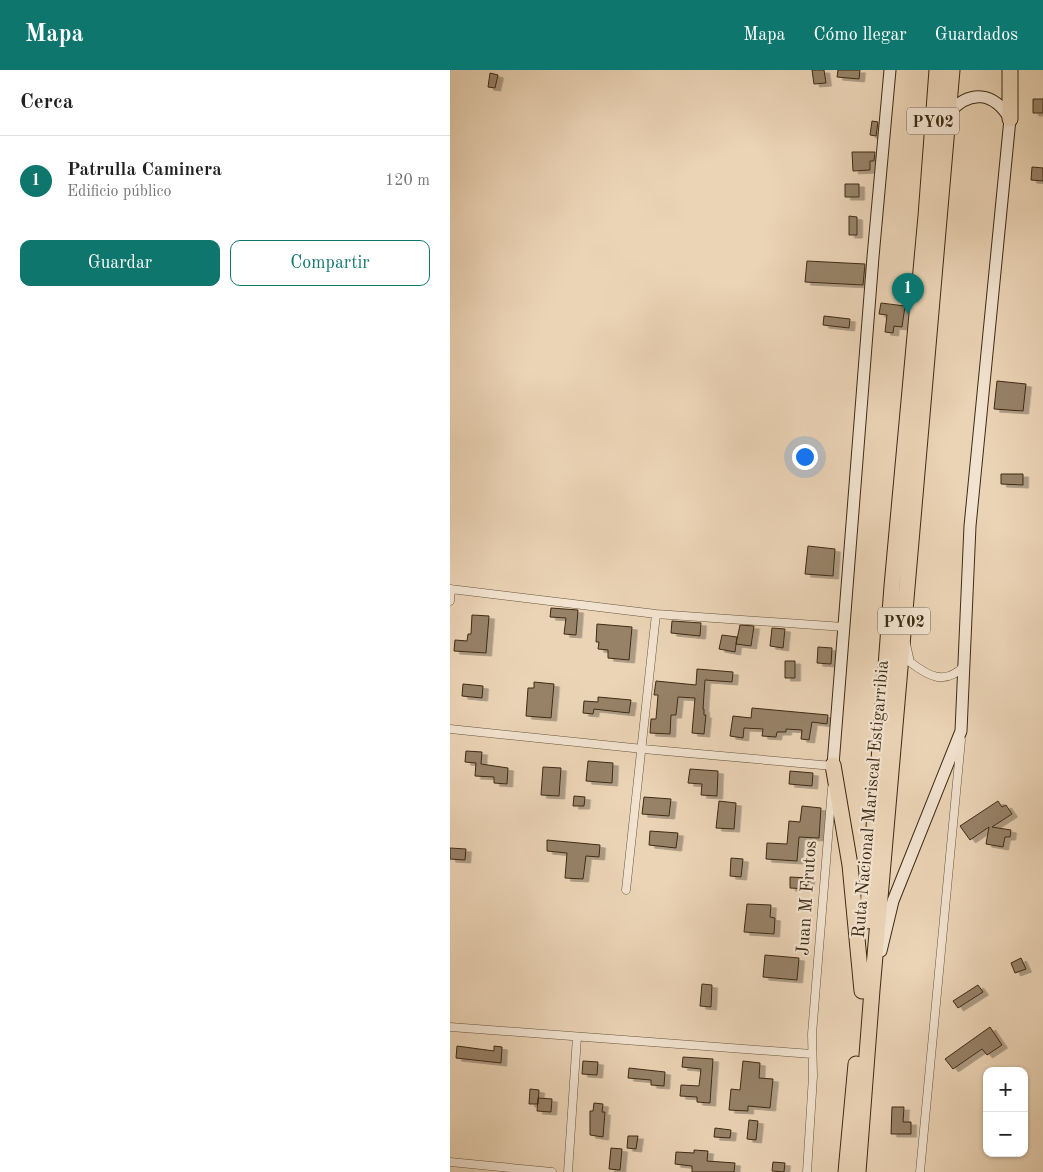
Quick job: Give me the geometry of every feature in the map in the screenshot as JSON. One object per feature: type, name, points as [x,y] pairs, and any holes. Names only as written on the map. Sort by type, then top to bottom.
[{"type":"highway","name":"Ruta Nacional Mariscal Estigarribia","points":[[858,1172],[892,586],[926,216],[936,70]]},
{"type":"highway","name":"Ruta Nacional Mariscal Estigarribia","points":[[846,1172],[867,991],[903,633],[952,70]]},
{"type":"highway","points":[[1010,70],[1010,119]]},
{"type":"highway","points":[[833,765],[850,865],[867,991]]},
{"type":"street","name":"Juan M Frutos","points":[[807,1172],[813,1076],[812,1054],[833,765],[873,257],[890,70]]},
{"type":"street","points":[[920,1172],[961,731],[970,526],[1010,119],[1004,108],[994,100],[982,97],[969,98],[957,103],[949,113]]},
{"type":"street","points":[[450,601],[451,589],[656,614],[844,627]]},
{"type":"street","points":[[626,890],[643,749],[656,614]]},
{"type":"street","points":[[903,633],[910,662],[924,673],[933,677],[948,676],[958,673],[964,666]]},
{"type":"street","points":[[450,729],[643,749],[833,765]]},
{"type":"street","points":[[867,991],[893,901],[961,731]]},
{"type":"street","points":[[450,1027],[812,1054]]},
{"type":"street","points":[[568,1172],[577,1036]]},
{"type":"street","points":[[450,1162],[552,1172]]},
{"type":"building","points":[[812,70],[824,70],[826,83],[814,84]]},
{"type":"building","points":[[838,70],[860,70],[859,79],[837,77]]},
{"type":"building","points":[[490,73],[498,75],[495,88],[488,87]]},
{"type":"building","points":[[1033,99],[1043,99],[1043,113],[1033,113]]},
{"type":"building","points":[[872,121],[878,122],[876,136],[870,135]]},
{"type":"building","points":[[852,152],[875,152],[874,161],[870,161],[870,170],[853,171]]},
{"type":"building","points":[[1032,167],[1043,168],[1043,181],[1031,180]]},
{"type":"building","points":[[845,184],[859,184],[859,197],[845,197]]},
{"type":"building","points":[[849,216],[857,217],[857,235],[849,235]]},
{"type":"building","points":[[807,261],[865,264],[863,285],[805,282]]},
{"type":"building","points":[[881,303],[905,306],[902,327],[894,326],[893,333],[885,332],[887,315],[879,314]]},
{"type":"building","points":[[824,316],[850,319],[849,328],[823,325]]},
{"type":"building","points":[[997,381],[1026,384],[1023,411],[994,409]]},
{"type":"building","points":[[1001,474],[1023,474],[1023,485],[1001,484]]},
{"type":"building","points":[[808,546],[835,549],[833,576],[805,574]]},
{"type":"building","points":[[551,608],[578,610],[576,635],[564,634],[566,618],[550,617]]},
{"type":"building","points":[[472,615],[489,616],[486,653],[454,651],[455,640],[467,641],[468,634],[471,634]]},
{"type":"building","points":[[672,621],[701,623],[700,636],[671,633]]},
{"type":"building","points":[[597,624],[632,627],[629,660],[608,658],[608,650],[598,649],[599,642],[596,642]]},
{"type":"building","points":[[740,625],[754,626],[751,646],[736,644]]},
{"type":"building","points":[[772,628],[785,629],[783,648],[770,646]]},
{"type":"building","points":[[722,635],[737,637],[735,652],[719,649]]},
{"type":"building","points":[[818,647],[832,648],[831,664],[817,663]]},
{"type":"building","points":[[785,661],[795,661],[795,678],[785,678]]},
{"type":"building","points":[[697,669],[733,672],[732,682],[705,680],[703,709],[704,715],[706,715],[704,734],[692,733],[695,698],[678,697],[676,715],[671,715],[670,734],[650,733],[651,719],[656,719],[658,695],[654,695],[656,681],[696,685]]},
{"type":"building","points":[[534,682],[554,684],[551,718],[526,716],[528,688],[534,688]]},
{"type":"building","points":[[463,684],[483,686],[482,698],[462,696]]},
{"type":"building","points":[[598,697],[631,700],[629,713],[594,709],[593,714],[583,713],[584,701],[598,702]]},
{"type":"building","points":[[752,708],[828,715],[827,724],[812,722],[809,740],[801,739],[802,730],[786,729],[786,732],[777,732],[776,737],[762,736],[763,729],[744,728],[743,738],[730,736],[733,716],[751,718]]},
{"type":"building","points":[[466,751],[482,752],[481,764],[508,768],[507,784],[494,783],[494,777],[475,776],[476,763],[465,762]]},
{"type":"building","points":[[588,761],[613,763],[612,783],[586,781]]},
{"type":"building","points":[[543,767],[561,768],[559,796],[541,795]]},
{"type":"building","points":[[690,769],[718,771],[717,796],[701,795],[702,784],[688,783]]},
{"type":"building","points":[[790,771],[813,773],[812,786],[789,784]]},
{"type":"building","points":[[574,796],[585,797],[584,806],[573,806]]},
{"type":"building","points":[[644,797],[671,799],[669,816],[642,814]]},
{"type":"building","points":[[719,801],[736,803],[734,829],[716,828]]},
{"type":"building","points":[[998,801],[1002,807],[1006,805],[1012,814],[992,827],[1011,830],[1010,837],[1005,837],[1003,847],[986,844],[989,827],[970,840],[960,826]]},
{"type":"building","points":[[802,806],[821,808],[819,838],[799,837],[797,861],[766,859],[767,843],[787,844],[789,821],[800,822]]},
{"type":"building","points":[[650,831],[678,833],[676,848],[649,845]]},
{"type":"building","points":[[547,840],[600,845],[599,857],[586,856],[583,879],[565,878],[567,853],[547,851]]},
{"type":"building","points":[[450,848],[466,849],[465,860],[450,859]]},
{"type":"building","points":[[731,858],[743,859],[741,877],[730,876]]},
{"type":"building","points":[[790,877],[809,878],[808,889],[790,888]]},
{"type":"building","points":[[747,904],[771,905],[770,917],[775,918],[774,934],[744,932]]},
{"type":"building","points":[[765,955],[799,958],[797,980],[763,977]]},
{"type":"building","points":[[1021,958],[1026,969],[1015,973],[1011,963]]},
{"type":"building","points":[[702,984],[712,985],[711,1007],[700,1006]]},
{"type":"building","points":[[978,985],[983,992],[958,1008],[953,1001]]},
{"type":"building","points":[[990,1027],[1002,1045],[987,1055],[982,1049],[953,1069],[945,1059]]},
{"type":"building","points":[[457,1046],[494,1051],[494,1046],[502,1047],[501,1063],[456,1058]]},
{"type":"building","points":[[683,1057],[713,1059],[710,1103],[697,1102],[697,1097],[680,1096],[681,1085],[699,1086],[701,1069],[682,1067]]},
{"type":"building","points":[[583,1061],[598,1062],[597,1075],[582,1074]]},
{"type":"building","points":[[743,1061],[760,1063],[759,1078],[773,1079],[770,1108],[748,1106],[748,1111],[729,1110],[731,1089],[740,1090]]},
{"type":"building","points":[[629,1068],[665,1072],[664,1086],[651,1085],[651,1080],[628,1078]]},
{"type":"building","points":[[530,1089],[539,1090],[538,1104],[529,1104]]},
{"type":"building","points":[[538,1098],[552,1099],[551,1112],[537,1111]]},
{"type":"building","points":[[594,1103],[603,1104],[602,1112],[605,1112],[603,1137],[590,1135],[590,1111],[593,1111]]},
{"type":"building","points":[[892,1107],[904,1107],[903,1122],[911,1122],[911,1134],[891,1134]]},
{"type":"building","points":[[749,1120],[758,1121],[756,1140],[747,1139]]},
{"type":"building","points":[[715,1128],[731,1130],[730,1138],[714,1137]]},
{"type":"building","points":[[628,1136],[638,1136],[636,1149],[627,1148]]},
{"type":"building","points":[[611,1148],[622,1149],[620,1170],[609,1169]]},
{"type":"building","points":[[694,1150],[708,1151],[707,1161],[735,1163],[734,1172],[692,1172],[692,1166],[675,1164],[676,1152],[694,1153]]},
{"type":"building","points":[[773,1162],[785,1163],[784,1172],[772,1171]]},
{"type":"place","name":"Patrulla Caminera","points":[[908,314]]}]
